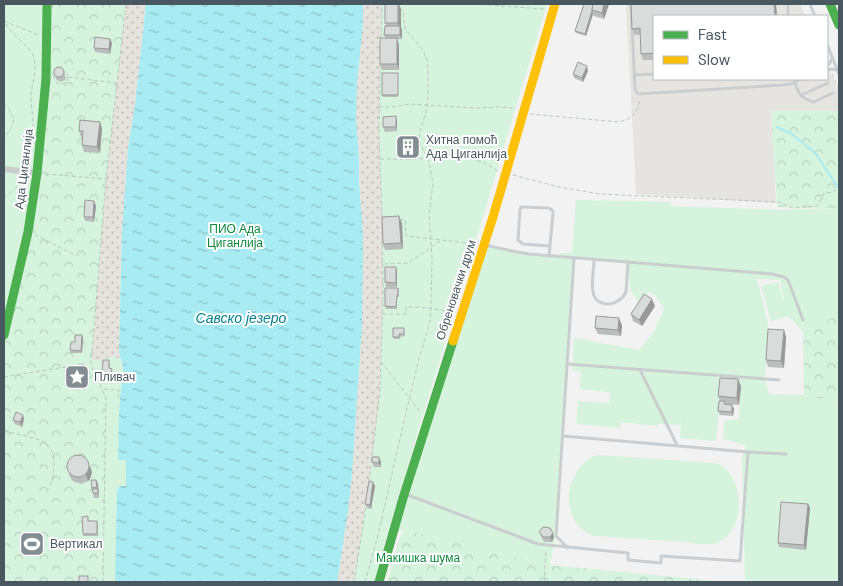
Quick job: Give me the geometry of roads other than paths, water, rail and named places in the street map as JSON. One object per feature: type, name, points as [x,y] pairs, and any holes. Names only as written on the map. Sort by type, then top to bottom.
[{"type":"street","name":"Ада Циганлија","points":[[4,334],[28,232],[46,79],[47,4]]},
{"type":"street","points":[[830,4],[839,26]]},
{"type":"street","name":"Обреновачки друм","points":[[379,582],[404,494],[484,245],[554,7]]},
{"type":"street","points":[[4,169],[34,173]]},
{"type":"lane","points":[[631,4],[635,89],[638,94],[783,85],[794,80],[796,89],[808,101],[814,102],[832,93]]},
{"type":"lane","points":[[828,47],[838,72]]},
{"type":"lane","points":[[828,65],[832,58]]},
{"type":"lane","points":[[634,75],[653,74]]},
{"type":"lane","points":[[801,96],[828,83]]},
{"type":"lane","points":[[549,256],[550,246],[553,211],[549,208],[520,208],[518,240],[523,244],[550,246]]},
{"type":"lane","points":[[484,245],[549,256],[784,276],[788,280],[803,320]]},
{"type":"lane","points":[[568,548],[556,536],[574,258]]},
{"type":"lane","points":[[594,260],[593,291],[598,300],[606,304],[616,303],[624,296],[626,292],[628,262]]},
{"type":"lane","points":[[567,364],[779,380]]},
{"type":"lane","points":[[640,370],[677,446]]},
{"type":"lane","points":[[563,436],[786,454]]},
{"type":"lane","points":[[404,494],[547,546],[628,552],[628,560],[661,563],[661,556],[740,561],[748,452]]},
{"type":"water","name":"Савско језеро","points":[[146,4],[363,4],[356,118],[363,235],[362,325],[352,474],[337,582],[115,582],[117,491],[120,486],[126,486],[126,460],[118,460],[119,407],[123,371],[119,353],[122,232],[128,148],[135,105]]},
{"type":"waterway","points":[[777,127],[792,134],[816,154],[839,188]]},
{"type":"place","name":"Хитна помоћ Ада Циганлија","points":[[408,147]]},
{"type":"place","name":"Пливач","points":[[77,377]]},
{"type":"place","name":"Вертикал","points":[[32,544]]},
{"type":"park label","name":"ПИО Ада Циганлија","points":[[235,236]]},
{"type":"park label","name":"Макишка шума","points":[[418,558]]}]
